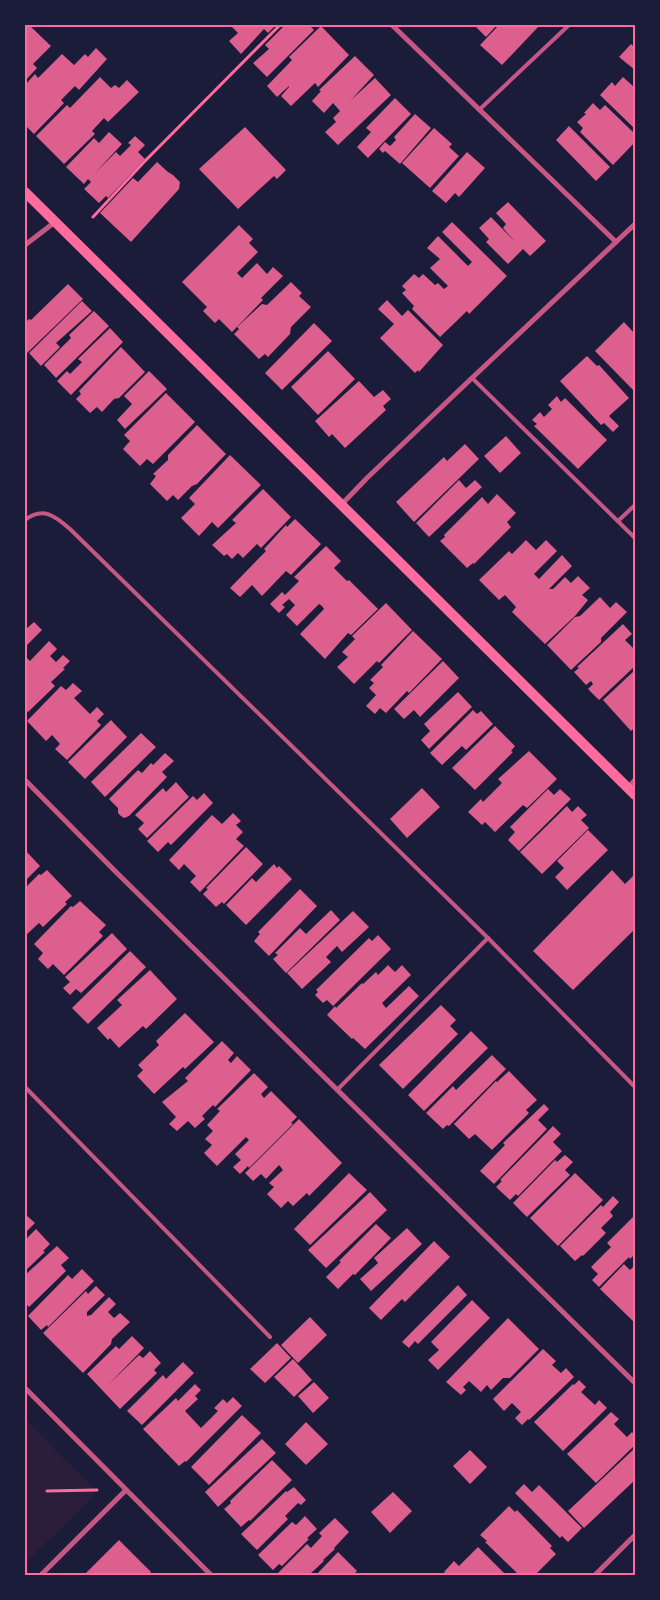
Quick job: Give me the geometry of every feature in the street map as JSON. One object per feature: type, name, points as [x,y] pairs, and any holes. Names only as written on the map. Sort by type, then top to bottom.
[{"type":"main road","points":[[25,192],[341,505],[633,788]]},
{"type":"street","points":[[392,25],[616,242]]},
{"type":"street","points":[[25,245],[55,221]]},
{"type":"street","points":[[341,505],[367,478],[635,224]]},
{"type":"street","points":[[25,780],[635,1383]]},
{"type":"street","points":[[25,1388],[211,1575]]},
{"type":"street","points":[[40,1575],[126,1490]]},
{"type":"street","points":[[595,1575],[635,1536]]},
{"type":"lane","points":[[479,110],[568,25]]},
{"type":"lane","points":[[472,378],[635,538]]},
{"type":"lane","points":[[618,521],[635,505]]},
{"type":"lane","points":[[25,520],[42,513],[55,516],[70,528],[488,938],[635,1087]]},
{"type":"lane","points":[[338,1090],[488,938]]},
{"type":"lane","points":[[25,1087],[270,1337]]},
{"type":"path","points":[[92,217],[280,25]]},
{"type":"path","points":[[47,1491],[97,1490]]},
{"type":"shaded area","points":[[25,1418],[93,1488],[94,1492],[91,1499],[25,1563]]},
{"type":"building","points":[[29,25],[51,46],[33,64],[37,68],[25,81],[25,29]]},
{"type":"building","points":[[230,25],[276,25],[268,33],[264,29],[241,54],[229,41],[238,33]]},
{"type":"building","points":[[285,25],[309,25],[314,30],[267,77],[253,63],[269,49],[265,45]]},
{"type":"building","points":[[474,25],[497,25],[486,37]]},
{"type":"building","points":[[499,25],[540,25],[502,65],[480,45]]},
{"type":"building","points":[[321,26],[349,55],[318,87],[315,83],[291,106],[281,96],[289,86],[277,97],[267,86],[292,60],[289,57]]},
{"type":"building","points":[[631,44],[635,48],[635,70],[619,57]]},
{"type":"building","points":[[96,48],[107,59],[79,90],[75,86],[61,100],[64,103],[34,134],[25,125],[25,85],[35,74],[38,78],[62,54],[74,65],[85,54],[88,57]]},
{"type":"building","points":[[355,56],[374,75],[351,100],[375,78],[391,95],[338,145],[325,132],[336,122],[333,118],[340,111],[333,103],[324,113],[312,101],[321,91],[319,90]]},
{"type":"building","points":[[100,77],[111,88],[115,85],[119,88],[127,80],[139,92],[108,122],[104,118],[92,131],[95,134],[64,164],[36,136],[67,105],[70,108]]},
{"type":"building","points":[[623,77],[635,88],[635,129],[600,95],[612,82],[615,86]]},
{"type":"building","points":[[395,98],[411,114],[368,158],[357,147],[371,132],[366,128]]},
{"type":"building","points":[[593,103],[600,110],[605,105],[635,134],[635,142],[613,165],[580,132],[583,128],[577,122],[586,114],[584,113]]},
{"type":"building","points":[[415,114],[431,128],[400,164],[385,151],[383,153],[379,149],[385,142],[390,146],[396,140],[394,137]]},
{"type":"building","points":[[569,126],[610,167],[596,181],[556,140]]},
{"type":"building","points":[[245,127],[286,170],[277,179],[274,176],[238,209],[199,169]]},
{"type":"building","points":[[434,128],[452,144],[449,147],[459,156],[430,188],[402,163]]},
{"type":"building","points":[[109,132],[122,144],[95,173],[116,152],[120,156],[131,145],[128,143],[135,136],[145,145],[138,152],[145,159],[108,198],[106,196],[99,203],[84,189],[91,182],[88,179],[84,184],[66,167],[94,138],[99,143]]},
{"type":"building","points":[[467,152],[485,168],[459,197],[455,193],[446,203],[432,191]]},
{"type":"building","points":[[157,162],[180,182],[179,189],[131,242],[100,213],[133,178],[138,182]]},
{"type":"building","points":[[508,202],[546,241],[530,256],[523,249],[508,264],[486,242],[489,239],[479,228],[491,217],[515,242],[503,228],[506,224],[496,213]]},
{"type":"building","points":[[452,222],[507,276],[469,314],[467,311],[440,337],[412,309],[414,306],[402,293],[406,290],[402,286],[414,274],[419,278],[423,274],[435,285],[438,283],[444,289],[448,286],[430,268],[440,259],[427,248],[438,236],[468,266],[472,262],[442,232]]},
{"type":"building","points":[[239,225],[253,239],[249,243],[258,252],[237,273],[242,278],[257,263],[267,274],[273,267],[283,276],[232,332],[219,319],[215,323],[203,311],[207,307],[182,282]]},
{"type":"building","points":[[291,282],[302,293],[299,296],[311,307],[291,327],[290,334],[268,357],[265,354],[259,359],[234,334],[239,329],[237,327],[262,304],[267,305]]},
{"type":"building","points":[[68,284],[83,299],[25,355],[25,323],[29,319],[31,320]]},
{"type":"building","points":[[387,300],[402,316],[408,310],[443,345],[419,372],[418,370],[415,373],[380,338],[394,324],[378,309]]},
{"type":"building","points":[[82,301],[92,311],[56,343],[60,347],[41,366],[29,353]]},
{"type":"building","points":[[94,311],[109,326],[56,378],[44,365],[71,338],[69,335]]},
{"type":"building","points":[[624,322],[635,334],[635,392],[595,351]]},
{"type":"building","points":[[314,323],[332,341],[282,390],[265,373]]},
{"type":"building","points":[[110,328],[123,342],[71,395],[57,381],[67,371],[70,374],[82,362],[78,359]]},
{"type":"building","points":[[121,347],[145,372],[102,412],[97,407],[90,413],[76,399],[81,394],[79,391]]},
{"type":"building","points":[[328,351],[355,379],[318,415],[291,387]]},
{"type":"building","points":[[587,356],[597,366],[599,365],[629,398],[609,416],[619,426],[613,432],[604,423],[601,425],[560,381]]},
{"type":"building","points":[[149,371],[167,389],[125,429],[117,420],[132,404],[124,396]]},
{"type":"building","points":[[359,381],[374,397],[383,390],[391,399],[383,406],[386,410],[345,448],[332,434],[329,437],[315,421]]},
{"type":"building","points":[[166,393],[195,422],[153,464],[147,459],[140,466],[123,449],[130,441],[124,435]]},
{"type":"building","points":[[557,396],[561,402],[565,398],[607,440],[578,469],[534,426],[537,424],[532,420],[540,412],[544,417],[552,409],[548,405]]},
{"type":"building","points":[[197,425],[226,454],[197,484],[192,486],[178,500],[173,495],[167,501],[150,484],[156,476],[153,474],[168,460],[168,455]]},
{"type":"building","points":[[506,436],[521,453],[500,473],[484,456]]},
{"type":"building","points":[[465,444],[479,459],[414,522],[396,502],[444,457],[447,461]]},
{"type":"building","points":[[230,455],[261,485],[218,528],[212,522],[199,536],[181,518],[195,504],[189,498]]},
{"type":"building","points":[[459,480],[466,488],[475,480],[482,487],[429,537],[416,523]]},
{"type":"building","points":[[263,489],[291,517],[261,548],[257,544],[243,558],[238,553],[232,559],[227,554],[224,556],[212,545],[236,523],[232,520]]},
{"type":"building","points":[[497,494],[516,513],[507,522],[511,527],[474,564],[467,568],[440,541],[482,497],[488,504]]},
{"type":"building","points":[[295,519],[321,544],[291,575],[286,571],[262,596],[252,585],[240,597],[230,588],[266,551],[264,549],[286,525],[287,527]]},
{"type":"building","points":[[526,540],[536,550],[546,540],[557,551],[534,574],[539,579],[562,555],[572,566],[549,589],[553,589],[565,577],[571,583],[578,576],[590,588],[582,595],[588,600],[575,616],[545,644],[512,612],[516,607],[505,595],[499,600],[479,580],[509,551],[512,554]]},
{"type":"building","points":[[326,546],[341,561],[334,568],[378,609],[351,635],[348,633],[325,659],[300,634],[324,609],[322,606],[319,604],[297,626],[286,615],[295,605],[289,599],[282,605],[285,607],[279,613],[270,604],[282,592],[285,595],[299,581],[294,577]]},
{"type":"building","points":[[600,597],[610,608],[616,602],[627,612],[601,638],[601,642],[571,670],[547,645],[575,617],[580,616]]},
{"type":"building","points":[[386,603],[412,630],[379,663],[377,661],[354,684],[337,667],[348,657],[342,652],[355,639],[352,636]]},
{"type":"building","points":[[34,622],[42,630],[25,647],[25,629]]},
{"type":"building","points":[[623,624],[632,634],[625,640],[633,648],[635,646],[635,666],[599,700],[588,689],[593,684],[591,681],[586,685],[574,672]]},
{"type":"building","points":[[413,631],[442,659],[409,693],[407,691],[386,713],[380,708],[375,714],[366,706],[376,695],[369,688],[374,683],[370,680],[383,667],[381,665]]},
{"type":"building","points":[[49,641],[57,649],[50,656],[56,662],[63,655],[70,661],[63,668],[65,669],[51,682],[55,686],[28,712],[25,709],[25,656],[30,661]]},
{"type":"building","points":[[443,661],[459,678],[420,717],[414,710],[404,719],[394,709]]},
{"type":"building","points":[[635,670],[635,727],[631,731],[603,700]]},
{"type":"building","points":[[73,683],[82,691],[74,698],[90,714],[97,707],[104,714],[97,721],[101,725],[67,760],[55,749],[60,744],[52,735],[46,741],[27,721],[61,686],[66,690]]},
{"type":"building","points":[[458,692],[472,707],[429,749],[421,740],[430,731],[424,724]]},
{"type":"building","points":[[473,710],[477,714],[481,711],[493,724],[466,750],[462,746],[442,765],[430,753]]},
{"type":"building","points":[[111,720],[127,737],[85,779],[68,762]]},
{"type":"building","points":[[495,726],[515,746],[511,751],[513,752],[475,790],[452,768]]},
{"type":"building","points":[[141,733],[156,747],[105,797],[91,782]]},
{"type":"building","points":[[529,751],[557,779],[527,808],[523,805],[495,832],[485,822],[482,825],[468,812],[481,799],[483,802],[502,783],[498,779]]},
{"type":"building","points":[[165,753],[174,761],[162,772],[167,777],[129,816],[124,818],[118,813],[118,808],[109,799],[138,770],[142,773],[151,763],[153,765]]},
{"type":"building","points":[[176,782],[189,797],[147,838],[138,829],[144,823],[135,815],[163,788],[166,792]]},
{"type":"building","points":[[422,788],[440,807],[407,838],[390,819]]},
{"type":"building","points":[[548,789],[554,795],[560,789],[571,799],[519,851],[508,840],[515,832],[510,827]]},
{"type":"building","points":[[204,793],[213,803],[171,845],[168,842],[158,852],[147,841],[193,796],[197,800]]},
{"type":"building","points":[[567,806],[572,812],[578,806],[587,815],[581,820],[589,828],[542,874],[520,852]]},
{"type":"building","points":[[233,813],[241,821],[236,825],[243,832],[236,839],[244,846],[200,892],[190,882],[196,876],[184,864],[179,870],[169,860],[212,815],[222,824]]},
{"type":"building","points":[[588,830],[608,850],[567,890],[555,877],[564,868],[557,861]]},
{"type":"building","points":[[246,847],[263,864],[224,904],[222,902],[216,907],[203,894],[208,889],[206,888]]},
{"type":"building","points":[[25,850],[40,866],[25,881]]},
{"type":"building","points":[[274,864],[277,868],[279,866],[292,879],[246,925],[226,905],[252,878],[256,882]]},
{"type":"building","points":[[47,870],[72,896],[65,902],[67,904],[43,927],[39,923],[25,936],[25,888],[39,874],[41,875]]},
{"type":"building","points":[[612,870],[625,884],[635,874],[635,929],[573,990],[533,951]]},
{"type":"building","points":[[300,889],[317,906],[269,956],[254,941],[260,934],[258,932]]},
{"type":"building","points":[[80,901],[106,925],[99,932],[103,936],[64,975],[53,964],[48,969],[38,959],[43,953],[34,944],[71,906],[73,907]]},
{"type":"building","points":[[331,910],[340,920],[286,973],[273,959],[278,955],[275,953],[300,928],[306,934]]},
{"type":"building","points":[[353,911],[369,927],[342,952],[337,946],[326,957],[331,962],[302,989],[287,973]]},
{"type":"building","points":[[112,933],[127,949],[81,993],[76,989],[70,995],[63,988],[70,982],[65,977]]},
{"type":"building","points":[[378,935],[391,949],[333,1006],[327,1000],[323,1003],[315,995],[318,992],[316,990],[369,938],[372,941]]},
{"type":"building","points":[[130,951],[146,967],[88,1024],[72,1008]]},
{"type":"building","points":[[388,965],[395,972],[402,965],[411,975],[382,1003],[386,1008],[409,986],[419,996],[365,1049],[327,1015],[362,983],[376,972],[378,975]]},
{"type":"building","points":[[150,970],[177,999],[146,1029],[143,1026],[119,1048],[97,1028],[122,1005],[117,1000]]},
{"type":"building","points":[[441,1005],[456,1020],[450,1026],[458,1034],[403,1089],[379,1065]]},
{"type":"building","points":[[185,1013],[214,1042],[154,1094],[137,1076],[143,1070],[138,1065],[159,1045],[156,1041]]},
{"type":"building","points":[[471,1031],[488,1048],[424,1111],[408,1095]]},
{"type":"building","points":[[222,1041],[234,1053],[228,1060],[231,1063],[237,1056],[251,1070],[215,1107],[213,1105],[202,1116],[205,1119],[195,1128],[188,1121],[177,1131],[169,1124],[176,1117],[162,1102],[188,1081],[185,1078]]},
{"type":"building","points":[[492,1055],[506,1069],[449,1126],[447,1125],[443,1129],[426,1113],[453,1086],[456,1090]]},
{"type":"building","points":[[509,1071],[537,1100],[526,1110],[529,1113],[492,1150],[475,1134],[469,1139],[454,1124],[496,1081]]},
{"type":"building","points":[[254,1073],[268,1087],[261,1094],[264,1098],[271,1091],[297,1117],[291,1123],[293,1124],[249,1168],[248,1166],[240,1174],[233,1167],[241,1160],[235,1154],[249,1140],[246,1137],[217,1166],[204,1153],[212,1145],[205,1139],[213,1131],[207,1125],[220,1111],[217,1109]]},
{"type":"building","points":[[544,1104],[549,1109],[538,1120],[547,1129],[494,1184],[480,1171],[505,1145],[503,1143]]},
{"type":"building","points":[[299,1119],[342,1163],[309,1196],[307,1193],[293,1206],[288,1201],[281,1208],[267,1194],[274,1187],[269,1183],[283,1170],[279,1165],[266,1179],[261,1174],[253,1181],[245,1173]]},
{"type":"building","points":[[553,1126],[561,1134],[553,1142],[562,1151],[518,1196],[516,1194],[510,1200],[496,1187],[502,1181],[500,1180]]},
{"type":"building","points":[[565,1155],[573,1162],[565,1170],[570,1175],[527,1217],[513,1203],[555,1160],[557,1162]]},
{"type":"building","points":[[349,1173],[367,1190],[310,1245],[294,1229]]},
{"type":"building","points":[[575,1173],[603,1200],[558,1246],[530,1218]]},
{"type":"building","points":[[370,1192],[387,1210],[326,1268],[308,1250]]},
{"type":"building","points":[[613,1196],[619,1202],[610,1212],[613,1216],[601,1228],[606,1233],[583,1256],[575,1261],[560,1246],[601,1205],[603,1207]]},
{"type":"building","points":[[25,1214],[35,1223],[25,1233]]},
{"type":"building","points":[[635,1215],[635,1254],[630,1259],[629,1257],[599,1287],[592,1280],[598,1274],[591,1267],[611,1247],[607,1243]]},
{"type":"building","points":[[376,1224],[391,1238],[355,1275],[353,1274],[338,1289],[326,1277],[341,1262],[339,1261]]},
{"type":"building","points":[[407,1228],[422,1244],[371,1291],[360,1279],[378,1263],[374,1258]]},
{"type":"building","points":[[36,1229],[50,1244],[43,1251],[45,1252],[25,1271],[25,1240]]},
{"type":"building","points":[[434,1241],[450,1257],[405,1302],[402,1299],[381,1320],[369,1308]]},
{"type":"building","points":[[57,1246],[69,1258],[61,1265],[66,1271],[29,1307],[25,1303],[25,1275]]},
{"type":"building","points":[[624,1264],[630,1270],[635,1265],[635,1323],[600,1289]]},
{"type":"building","points":[[82,1269],[94,1281],[48,1327],[47,1325],[41,1330],[28,1316],[68,1275],[72,1279]]},
{"type":"building","points":[[458,1285],[467,1295],[418,1344],[415,1341],[409,1348],[402,1342]]},
{"type":"building","points":[[96,1286],[105,1295],[87,1312],[87,1316],[91,1315],[109,1297],[116,1304],[108,1312],[114,1318],[120,1313],[130,1322],[112,1339],[111,1344],[83,1373],[43,1333],[86,1291],[88,1294]]},
{"type":"building","points":[[472,1300],[490,1318],[438,1370],[428,1360],[439,1350],[431,1342]]},
{"type":"building","points":[[310,1317],[327,1335],[298,1363],[281,1345]]},
{"type":"building","points":[[508,1318],[539,1349],[510,1378],[503,1378],[491,1390],[487,1385],[481,1392],[469,1381],[463,1387],[466,1390],[461,1395],[446,1382]]},
{"type":"building","points":[[132,1336],[144,1348],[109,1384],[139,1355],[143,1358],[150,1351],[161,1363],[154,1370],[157,1373],[120,1409],[87,1374],[116,1346],[119,1349]]},
{"type":"building","points":[[277,1343],[291,1358],[265,1383],[250,1369]]},
{"type":"building","points":[[543,1349],[556,1361],[552,1365],[561,1373],[566,1368],[574,1377],[522,1425],[515,1418],[521,1412],[512,1403],[504,1411],[493,1399]]},
{"type":"building","points":[[293,1359],[312,1380],[294,1397],[274,1377]]},
{"type":"building","points":[[183,1362],[194,1373],[142,1425],[127,1411],[163,1375],[166,1379]]},
{"type":"building","points":[[579,1380],[586,1387],[581,1392],[595,1405],[599,1400],[607,1408],[563,1451],[534,1422]]},
{"type":"building","points":[[314,1382],[329,1398],[313,1413],[298,1396]]},
{"type":"building","points":[[195,1384],[201,1390],[195,1396],[198,1399],[185,1411],[201,1428],[218,1411],[214,1408],[223,1399],[227,1403],[233,1397],[242,1406],[186,1462],[179,1466],[143,1429],[176,1398],[178,1401]]},
{"type":"building","points":[[611,1412],[619,1419],[614,1424],[627,1437],[632,1432],[635,1436],[635,1445],[596,1483],[567,1454]]},
{"type":"building","points":[[242,1415],[261,1433],[209,1485],[191,1467]]},
{"type":"building","points":[[306,1422],[328,1444],[306,1465],[285,1444]]},
{"type":"building","points":[[262,1439],[276,1453],[218,1507],[205,1492]]},
{"type":"building","points":[[635,1448],[635,1480],[584,1528],[568,1511]]},
{"type":"building","points":[[470,1450],[487,1467],[470,1484],[453,1466]]},
{"type":"building","points":[[272,1460],[292,1480],[250,1521],[241,1527],[224,1509]]},
{"type":"building","points":[[524,1484],[532,1492],[539,1485],[582,1528],[568,1542],[562,1536],[560,1538],[515,1493]]},
{"type":"building","points":[[294,1487],[306,1500],[301,1505],[298,1503],[285,1516],[288,1519],[257,1550],[241,1534],[286,1491]]},
{"type":"building","points":[[393,1492],[412,1511],[390,1533],[371,1512]]},
{"type":"building","points":[[509,1506],[515,1512],[517,1510],[552,1546],[550,1548],[556,1554],[535,1575],[519,1575],[480,1535]]},
{"type":"building","points":[[305,1516],[317,1529],[282,1566],[279,1564],[273,1570],[258,1555],[292,1522],[296,1525]]},
{"type":"building","points":[[335,1518],[349,1532],[324,1561],[309,1575],[277,1574],[307,1544],[311,1548],[322,1536],[319,1533]]},
{"type":"building","points":[[119,1540],[151,1572],[149,1575],[84,1575]]},
{"type":"building","points":[[478,1547],[506,1575],[448,1575],[444,1572],[454,1561],[459,1566]]},
{"type":"building","points":[[338,1552],[357,1571],[353,1575],[316,1575]]}]
